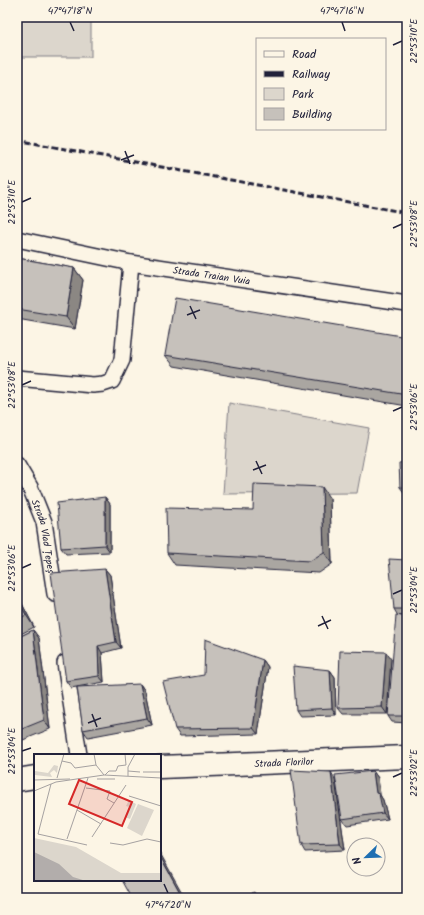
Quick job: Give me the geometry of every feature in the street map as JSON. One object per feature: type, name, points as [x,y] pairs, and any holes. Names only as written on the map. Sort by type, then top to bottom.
[{"type":"street","name":"Strada Florilor","points":[[161,767],[407,757]]},
{"type":"street","points":[[17,780],[34,777]]},
{"type":"lane","name":"Strada Traian Vuia","points":[[17,239],[131,263],[407,304]]},
{"type":"lane","points":[[17,378],[92,385],[104,384],[112,381],[122,360],[131,263]]},
{"type":"lane","name":"Strada Vlad Țepeș","points":[[17,465],[30,487],[44,522],[57,606]]},
{"type":"lane","points":[[62,645],[79,754]]},
{"type":"green space","points":[[17,17],[91,17],[91,57],[17,57]]},
{"type":"green space","points":[[229,403],[369,428],[357,493],[223,494]]},
{"type":"building","points":[[17,258],[74,268],[66,317],[17,309]]},
{"type":"building","points":[[175,298],[407,337],[407,395],[165,355]]},
{"type":"building","points":[[407,462],[407,487],[400,487],[399,463]]},
{"type":"building","points":[[254,484],[322,487],[324,552],[310,561],[167,553],[166,508],[253,510]]},
{"type":"building","points":[[105,497],[105,545],[61,548],[57,503]]},
{"type":"building","points":[[389,559],[407,560],[407,609],[394,609]]},
{"type":"building","points":[[105,569],[116,642],[98,646],[99,676],[66,681],[51,573]]},
{"type":"building","points":[[17,598],[26,615],[17,620]]},
{"type":"building","points":[[396,615],[407,617],[407,716],[388,716]]},
{"type":"building","points":[[33,630],[44,720],[17,731],[17,638]]},
{"type":"building","points":[[205,639],[263,660],[253,728],[175,729],[163,682],[204,675]]},
{"type":"building","points":[[340,651],[386,652],[382,707],[338,708]]},
{"type":"building","points":[[293,666],[330,670],[332,708],[296,710]]},
{"type":"building","points":[[140,684],[147,718],[83,730],[77,687]]},
{"type":"building","points":[[291,770],[331,772],[340,844],[301,845]]},
{"type":"building","points":[[373,771],[376,793],[379,794],[383,813],[342,819],[335,775]]},
{"type":"building","points":[[407,811],[407,826],[403,824]]},
{"type":"building","points":[[161,858],[183,898],[132,898],[123,881],[161,881]]},
{"type":"building","points":[[254,892],[258,898],[243,898]]},
{"type":"railway","points":[[17,140],[407,213]]}]
